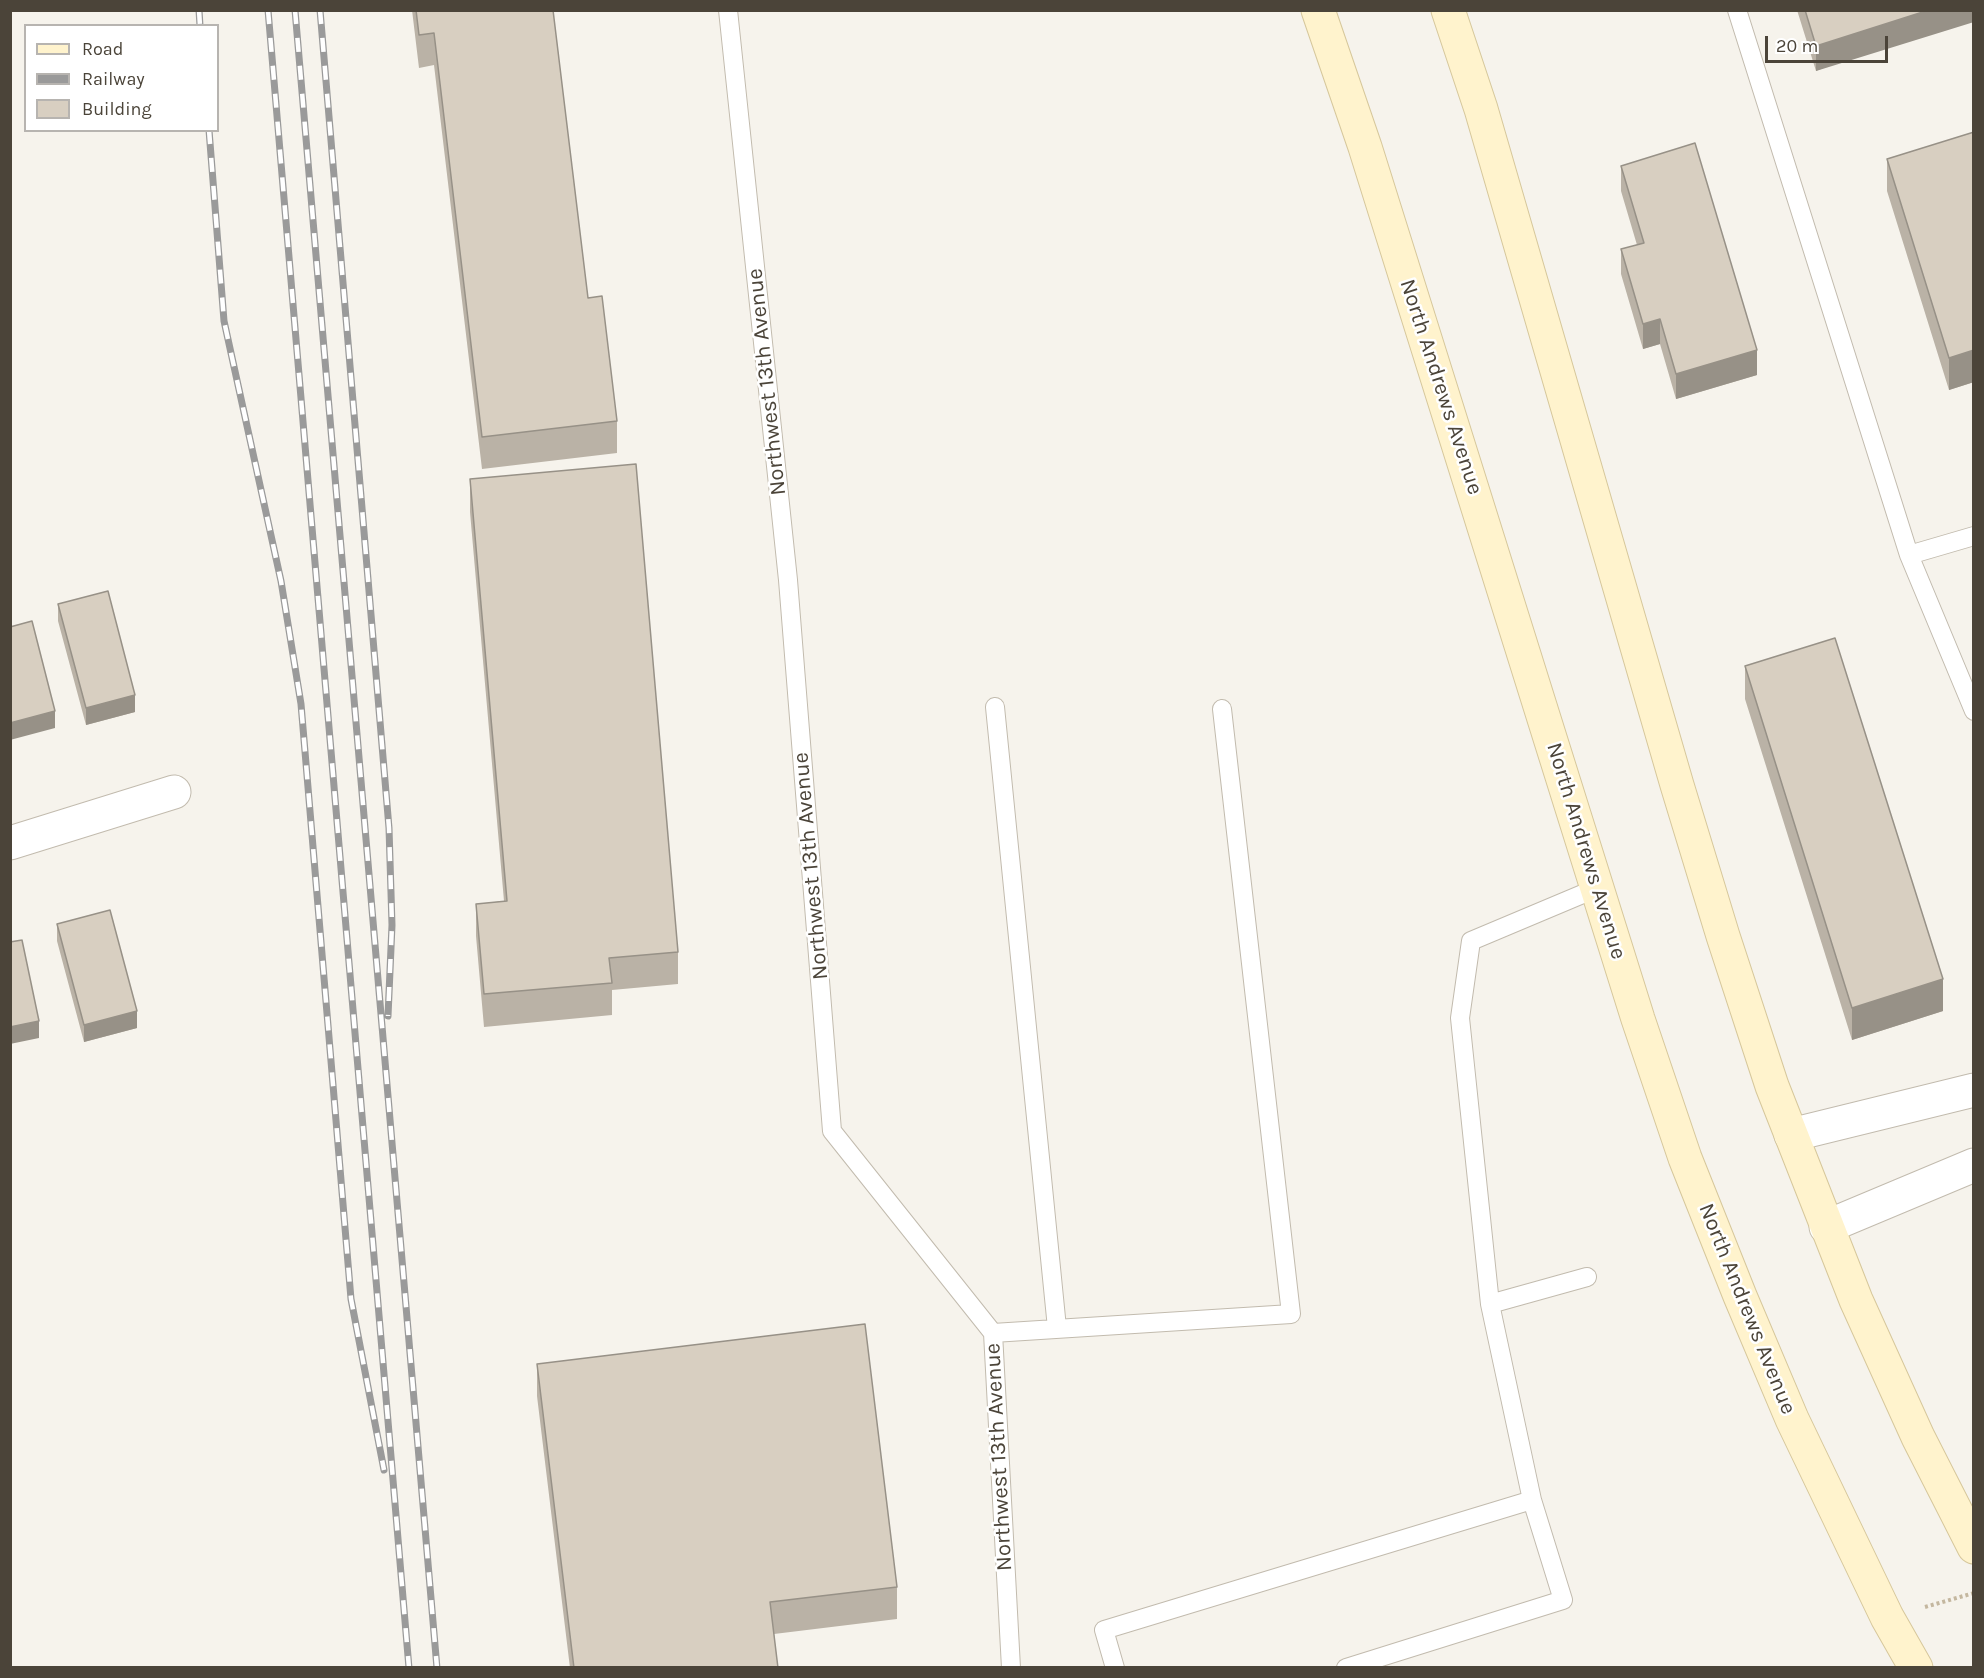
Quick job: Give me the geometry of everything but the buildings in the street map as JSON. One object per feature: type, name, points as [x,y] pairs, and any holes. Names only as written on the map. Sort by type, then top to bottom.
[{"type":"main road","name":"North Andrews Avenue","points":[[1318,10],[1368,159],[1638,1019],[1685,1158],[1792,1419],[1887,1617],[1916,1668]]},
{"type":"main road","points":[[1448,10],[1481,109],[1716,915],[1772,1086],[1856,1300],[1918,1437],[1974,1547]]},
{"type":"street","points":[[10,843],[174,792]]},
{"type":"street","points":[[1791,1135],[1974,1090]]},
{"type":"street","points":[[1826,1227],[1974,1165]]},
{"type":"lane","name":"Northwest 13th Avenue","points":[[728,10],[788,580],[832,1131],[993,1333],[1011,1668]]},
{"type":"lane","points":[[1737,10],[1909,555],[1974,711]]},
{"type":"lane","points":[[1909,555],[1974,536]]},
{"type":"lane","points":[[995,707],[1058,1329]]},
{"type":"lane","points":[[993,1333],[1291,1314],[1222,709]]},
{"type":"lane","points":[[1346,1668],[1563,1600],[1532,1500],[1490,1304],[1460,1018],[1471,941],[1597,888]]},
{"type":"lane","points":[[1490,1304],[1587,1277]]},
{"type":"lane","points":[[1115,1668],[1104,1630],[1532,1500]]},
{"type":"path","points":[[1887,1617],[1974,1593]]},
{"type":"railway","points":[[199,10],[200,24]]},
{"type":"railway","points":[[268,10],[409,1668]]},
{"type":"railway","points":[[295,10],[437,1668]]},
{"type":"railway","points":[[320,10],[389,828],[392,925],[388,1016]]},
{"type":"railway","points":[[209,132],[224,321],[281,581],[301,704],[351,1299],[384,1470]]}]
